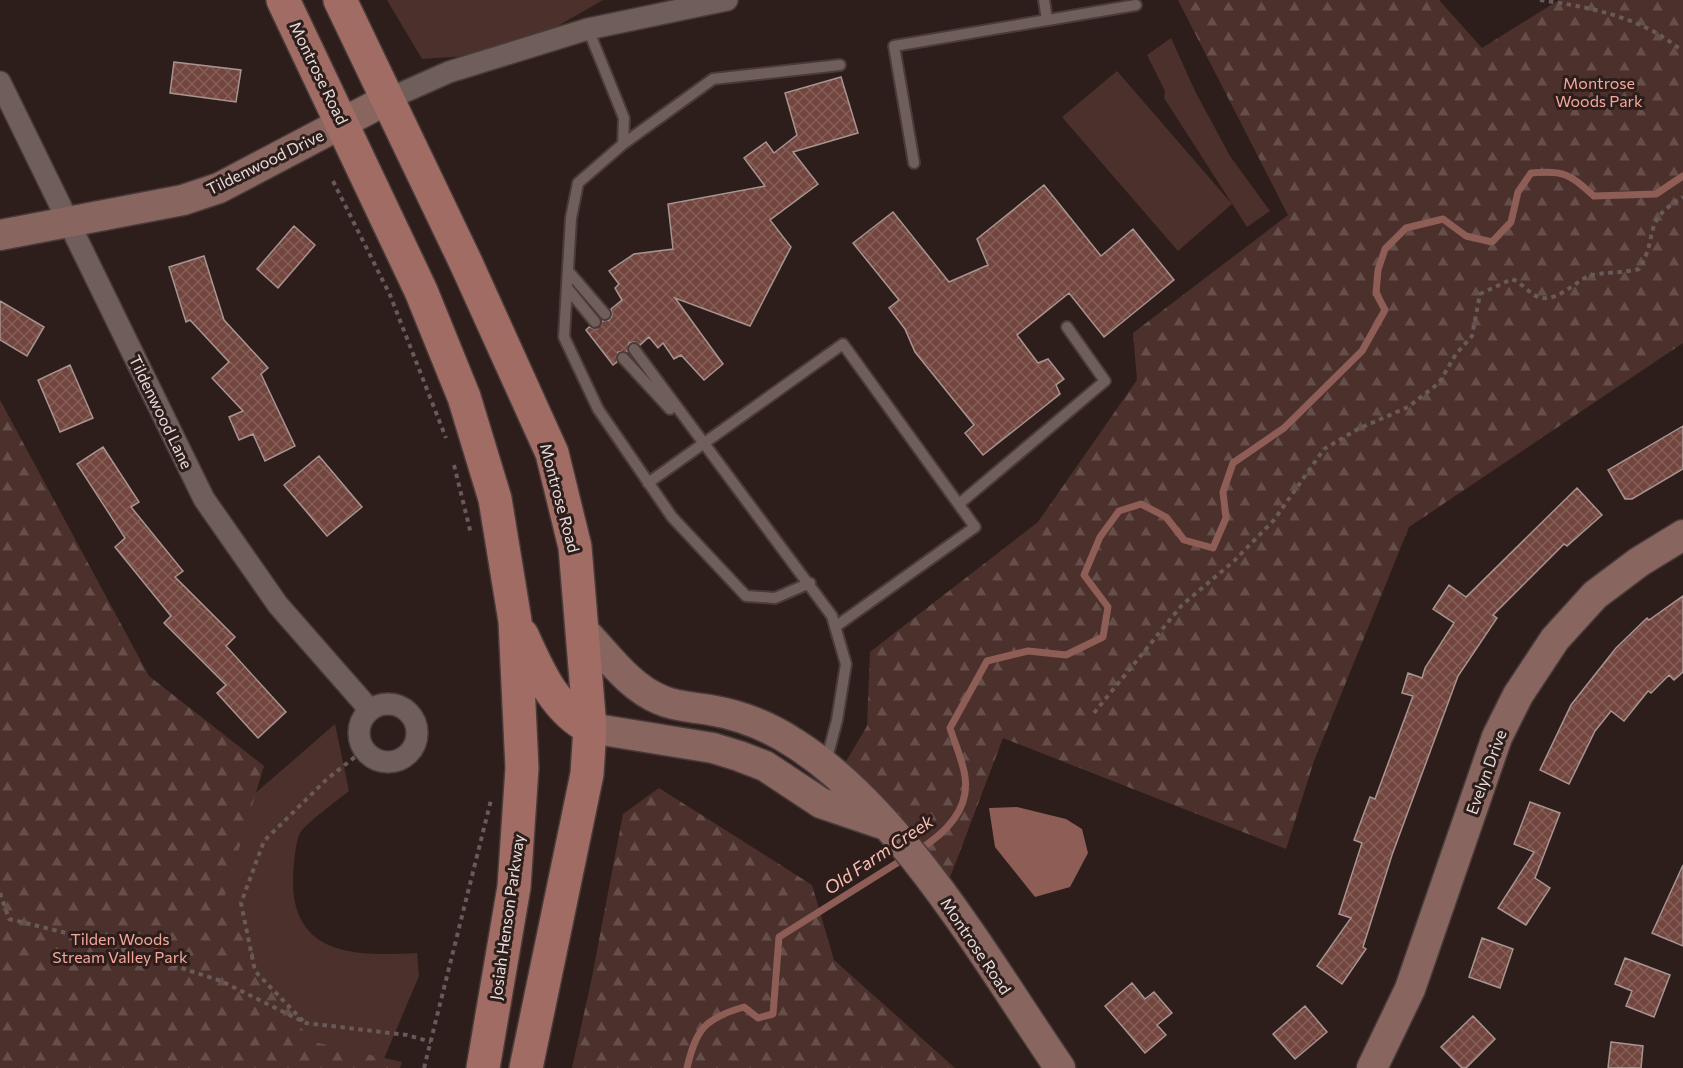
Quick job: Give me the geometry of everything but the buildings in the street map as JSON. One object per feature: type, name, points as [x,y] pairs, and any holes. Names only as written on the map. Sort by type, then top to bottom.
[{"type":"main road","name":"Montrose Road","points":[[283,0],[343,123],[420,291],[464,397],[495,499],[515,621]]},
{"type":"main road","name":"Montrose Road","points":[[340,0],[466,263],[552,453],[575,547],[581,628]]},
{"type":"main road","points":[[515,621],[549,689],[574,720],[590,728]]},
{"type":"main road","name":"Josiah Henson Parkway","points":[[483,1068],[507,936],[519,844],[522,730],[515,621]]},
{"type":"main road","points":[[526,1068],[587,774],[590,728],[581,628]]},
{"type":"street","name":"Tildenwood Drive","points":[[0,235],[183,200],[219,188],[386,100],[449,72],[588,29],[727,0]]},
{"type":"street","name":"Tildenwood Lane","points":[[0,82],[204,499],[278,605],[370,710]]},
{"type":"street","name":"Evelyn Drive","points":[[1372,1068],[1410,989],[1497,737],[1518,694],[1555,639],[1595,595],[1639,562],[1683,535]]},
{"type":"street","name":"Montrose Road","points":[[581,628],[622,672],[646,692],[670,704],[711,710],[749,720],[795,743],[825,765],[889,826],[943,896],[1060,1068]]},
{"type":"street","points":[[379,706],[399,706],[414,720],[416,739],[406,756],[397,760],[377,760],[365,750],[359,737],[360,727],[370,710],[379,706]]},
{"type":"street","points":[[590,728],[713,748],[739,756],[765,766],[821,803],[889,826]]},
{"type":"lane","points":[[1044,0],[1047,20]]},
{"type":"lane","points":[[914,163],[894,46],[1136,5]]},
{"type":"lane","points":[[588,29],[624,118],[623,144]]},
{"type":"lane","points":[[810,583],[775,598],[746,596],[672,518],[598,409],[564,337],[571,218],[578,183],[623,144],[713,79],[840,64]]},
{"type":"lane","points":[[569,272],[605,314]]},
{"type":"lane","points":[[568,289],[595,322]]},
{"type":"lane","points":[[959,504],[1105,381],[1067,327]]},
{"type":"lane","points":[[648,483],[843,344],[975,527],[835,627]]},
{"type":"lane","points":[[634,349],[703,444],[810,583],[832,616],[846,664],[837,720],[825,765]]},
{"type":"lane","points":[[622,358],[703,444]]},
{"type":"path","points":[[1540,0],[1610,13],[1670,40],[1682,51]]},
{"type":"path","points":[[333,181],[390,295],[450,447]]},
{"type":"path","points":[[1094,713],[1182,604],[1234,561],[1274,520],[1324,448],[1358,429],[1408,407],[1439,383],[1456,354],[1472,336],[1480,294],[1512,279],[1525,286],[1536,297],[1549,298],[1578,285],[1588,276],[1640,269],[1648,255],[1654,223],[1662,209],[1683,197]]},
{"type":"path","points":[[452,458],[471,536]]},
{"type":"path","points":[[306,1023],[255,971],[242,903],[264,841],[327,779],[365,750]]},
{"type":"path","points":[[424,1068],[492,794]]},
{"type":"path","points":[[0,893],[9,920],[99,941],[221,981],[306,1023],[407,1035],[431,1042]]},
{"type":"green space","points":[[387,0],[603,0],[511,53],[422,59]]},
{"type":"green space","name":"Montrose Woods Park","points":[[1178,0],[1439,0],[1482,48],[1559,0],[1683,0],[1683,343],[1409,527],[1314,761],[1286,849],[1003,738],[943,896],[835,780],[867,726],[870,652],[1038,522],[1137,380],[1133,333],[1288,215]]},
{"type":"green space","points":[[1171,38],[1195,91],[1230,156],[1270,211],[1247,227],[1164,98],[1165,91],[1147,55]]},
{"type":"green space","points":[[1117,71],[1232,204],[1178,251],[1062,117]]},
{"type":"green space","name":"Tilden Woods Stream Valley Park","points":[[0,400],[149,676],[264,766],[222,905],[310,1041],[402,1062],[400,1068],[0,1068]]},
{"type":"green space","name":"Tilden Woods Stream Valley Park","points":[[0,501],[191,849],[335,724],[349,791],[300,833],[293,883],[296,908],[305,926],[318,939],[334,947],[374,954],[417,953],[419,976],[380,1068],[0,1068]]},
{"type":"green space","points":[[659,788],[812,885],[834,960],[955,1068],[572,1068],[623,814]]},
{"type":"shaded area","points":[[1017,807],[1066,819],[1082,829],[1088,853],[1070,887],[1035,897],[995,847],[989,808]]},
{"type":"waterway","name":"Old Farm Creek","points":[[917,851],[945,830],[953,821],[963,801],[964,771],[950,728],[987,661],[1028,651],[1066,655],[1103,637],[1108,607],[1084,575],[1100,537],[1119,511],[1141,504],[1166,517],[1184,540],[1213,548],[1226,518],[1223,492],[1233,463],[1284,428],[1362,351],[1385,310],[1376,293],[1378,270],[1385,249],[1406,228],[1443,219],[1466,236],[1492,242],[1511,222],[1518,192],[1531,173],[1552,172],[1566,175],[1594,196],[1656,194],[1683,176]]},
{"type":"waterway","name":"Old Farm Creek","points":[[687,1068],[699,1034],[711,1021],[744,1007],[758,1018],[773,1014],[779,937],[905,858]]}]
